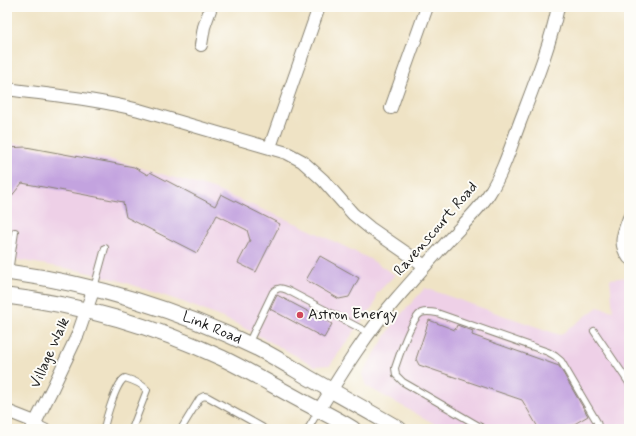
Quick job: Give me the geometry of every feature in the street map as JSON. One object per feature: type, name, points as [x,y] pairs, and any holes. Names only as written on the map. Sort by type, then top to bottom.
[{"type":"street","points":[[201,45],[204,27],[211,7]]},
{"type":"street","points":[[270,147],[319,7]]},
{"type":"street","points":[[391,108],[428,7]]},
{"type":"street","name":"Ravenscourt Road","points":[[319,410],[369,334],[425,266],[475,213],[489,194],[500,174],[549,42],[558,7]]},
{"type":"street","points":[[7,89],[119,105],[287,153],[302,161],[323,180],[353,214],[370,228],[425,266]]},
{"type":"street","points":[[629,218],[622,241],[625,253],[629,258]]},
{"type":"street","name":"Link Road","points":[[8,272],[94,288],[136,300],[195,321],[248,344],[399,429]]},
{"type":"street","name":"Village Walk","points":[[33,426],[54,387],[78,334],[94,288]]},
{"type":"street","name":"Link Road","points":[[7,296],[86,310],[146,328],[187,343],[243,368],[353,429]]},
{"type":"street","points":[[7,410],[33,426]]},
{"type":"lane","points":[[8,272],[15,232]]},
{"type":"lane","points":[[94,288],[105,248]]},
{"type":"lane","points":[[248,344],[273,292],[277,288],[287,290],[369,334]]},
{"type":"lane","points":[[484,429],[403,382],[396,375],[395,368],[413,322],[421,314],[426,312],[437,314],[548,352],[555,356],[561,361],[597,422],[597,429]]},
{"type":"lane","points":[[594,331],[629,383]]},
{"type":"lane","points":[[104,429],[114,397],[121,382],[125,378],[145,387],[147,390],[132,429]]},
{"type":"lane","points":[[181,429],[200,398],[206,396],[264,429]]},
{"type":"lane","points":[[308,429],[319,410]]},
{"type":"lane","points":[[469,429],[472,423]]},
{"type":"lane","points":[[33,426],[49,429]]},
{"type":"shaded area","points":[[7,142],[113,160],[213,189],[300,225],[368,258],[395,275],[376,294],[376,302],[330,365],[315,366],[235,323],[183,302],[118,280],[82,271],[7,258]]},
{"type":"shaded area","points":[[629,277],[629,429],[444,429],[366,386],[362,374],[395,321],[425,288],[560,335],[598,307],[613,311],[610,279]]},
{"type":"building","points":[[26,147],[134,167],[148,175],[150,172],[215,206],[221,194],[280,224],[256,272],[238,263],[250,240],[247,230],[217,215],[197,253],[126,217],[123,202],[22,183],[7,202],[7,148]]},
{"type":"building","points":[[320,256],[359,278],[349,297],[339,299],[306,280]]},
{"type":"building","points":[[277,295],[332,324],[324,338],[270,309]]},
{"type":"building","points":[[429,320],[455,330],[457,325],[473,331],[472,335],[559,366],[588,416],[566,429],[539,429],[522,400],[419,365],[416,359]]},
{"type":"place","name":"Astron Energy","points":[[300,315]]}]
